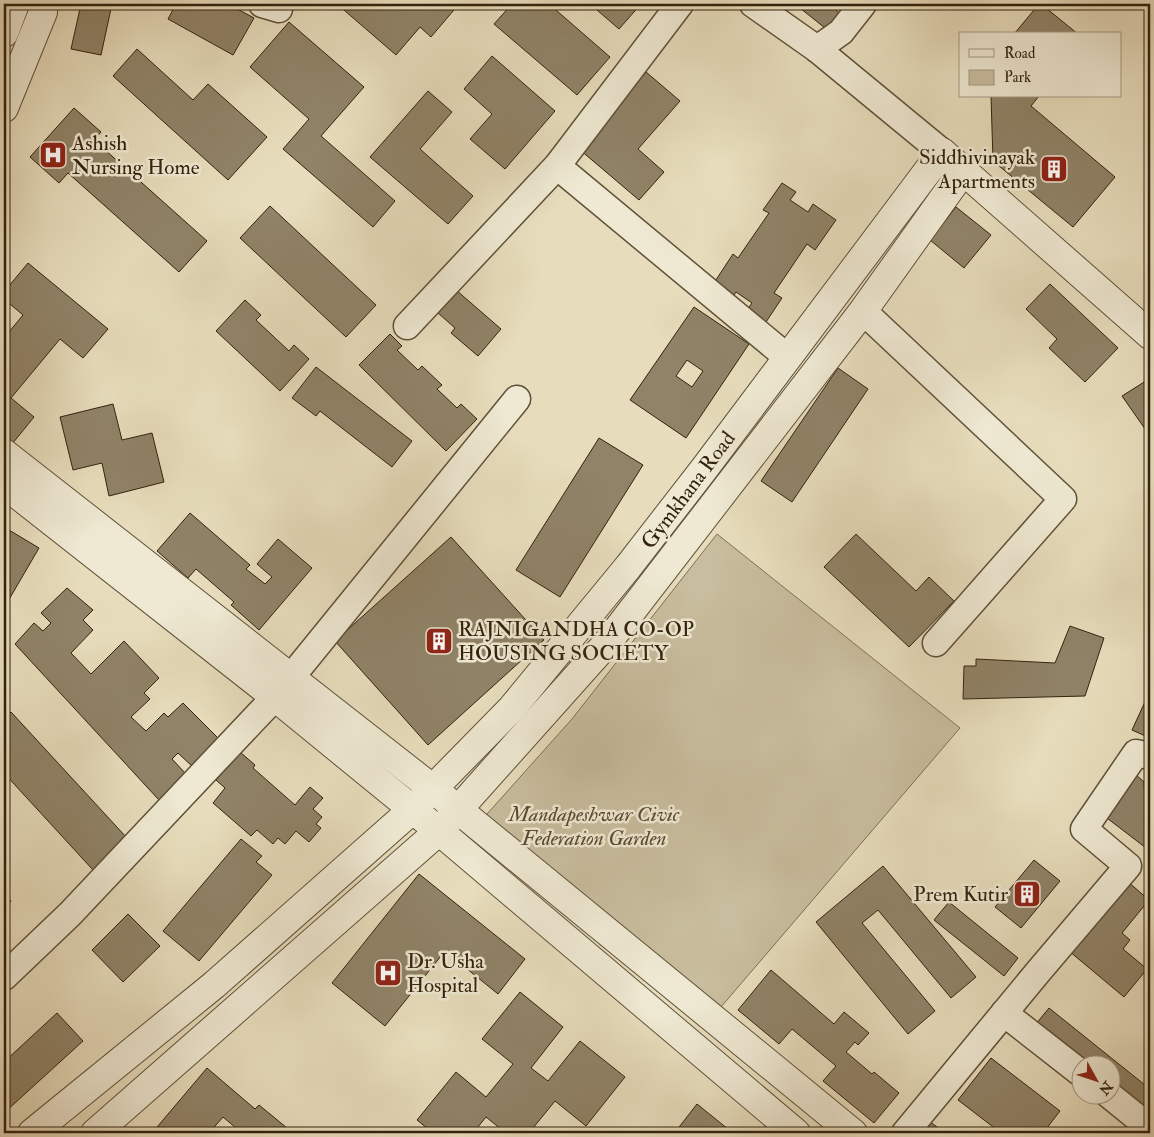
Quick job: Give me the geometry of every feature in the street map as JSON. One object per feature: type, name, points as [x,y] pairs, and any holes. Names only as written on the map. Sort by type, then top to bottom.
[{"type":"street","points":[[4,33],[15,4]]},
{"type":"street","points":[[407,326],[557,166],[680,4]]},
{"type":"street","points":[[753,4],[817,49],[942,152],[1150,335]]},
{"type":"street","points":[[817,49],[841,32],[863,4]]},
{"type":"street","points":[[4,108],[36,6]]},
{"type":"street","name":"Gymkhana Road","points":[[32,1133],[214,985],[412,810],[512,708],[628,567],[942,152]]},
{"type":"street","points":[[557,166],[787,357]]},
{"type":"street","name":"Gymkhana Road","points":[[95,1133],[439,831],[458,810],[607,643],[863,312],[964,171]]},
{"type":"street","points":[[863,312],[1063,500],[936,642]]},
{"type":"street","points":[[4,978],[70,914],[283,687],[518,399]]},
{"type":"street","points":[[4,453],[283,687],[412,810],[796,1133]]},
{"type":"street","points":[[4,484],[283,687],[433,789],[853,1133]]},
{"type":"street","points":[[905,1133],[1128,866],[1084,829],[1136,753],[1150,756]]},
{"type":"street","points":[[214,985],[236,1010]]},
{"type":"street","points":[[1004,1013],[1072,1066]]},
{"type":"street","points":[[1120,1104],[1150,1128]]},
{"type":"green space","name":"Mandapeshwar Civic Federation Garden","points":[[717,534],[960,728],[715,1014],[479,823],[572,719]]},
{"type":"building","points":[[81,4],[112,4],[101,55],[71,49]]},
{"type":"building","points":[[176,4],[228,4],[254,18],[233,55],[168,19]]},
{"type":"building","points":[[337,4],[399,4],[406,10],[412,4],[459,4],[431,37],[420,27],[396,55]]},
{"type":"building","points":[[512,4],[549,4],[610,57],[577,95],[494,24]]},
{"type":"building","points":[[590,4],[641,4],[619,29]]},
{"type":"building","points":[[795,4],[840,4],[836,10],[843,16],[830,32]]},
{"type":"building","points":[[1041,4],[1076,32],[1016,32]]},
{"type":"building","points":[[289,22],[364,87],[321,136],[395,201],[373,227],[283,149],[309,119],[250,67]]},
{"type":"building","points":[[137,49],[193,100],[208,84],[267,137],[228,180],[113,76]]},
{"type":"building","points":[[492,56],[555,111],[505,169],[470,139],[492,114],[464,89]]},
{"type":"building","points":[[646,72],[680,101],[638,149],[664,172],[639,200],[579,149]]},
{"type":"building","points":[[428,91],[452,112],[420,149],[473,196],[448,224],[370,157]]},
{"type":"building","name":"Siddhivinayak Apartments","points":[[991,98],[1037,98],[1031,106],[1115,177],[1073,227],[993,161]]},
{"type":"building","points":[[74,108],[101,132],[94,140],[207,241],[179,272],[68,173],[59,183],[30,157]]},
{"type":"building","points":[[782,183],[796,192],[790,200],[808,212],[813,204],[836,220],[815,250],[807,244],[774,293],[782,298],[764,325],[745,313],[752,303],[736,292],[729,302],[710,289],[733,254],[738,258],[769,213],[763,210]]},
{"type":"building","points":[[270,206],[376,305],[346,337],[240,238]]},
{"type":"building","points":[[956,207],[991,235],[964,268],[930,240]]},
{"type":"building","points":[[28,263],[108,329],[83,358],[60,339],[11,398],[34,417],[8,449],[4,446],[4,338],[23,315],[4,299],[4,292]]},
{"type":"building","points":[[448,283],[501,329],[478,356],[451,333],[455,328],[429,305]]},
{"type":"building","points":[[1050,284],[1118,348],[1085,382],[1049,348],[1057,339],[1026,309]]},
{"type":"building","points":[[245,300],[261,315],[256,320],[289,351],[294,345],[309,359],[280,391],[216,331]]},
{"type":"building","points":[[694,307],[749,344],[686,438],[630,400]],"holes":[[[687,360],[703,371],[692,387],[676,376]]]},
{"type":"building","points":[[390,334],[402,346],[397,350],[418,370],[422,366],[442,385],[437,389],[457,408],[461,404],[477,419],[446,451],[359,365]]},
{"type":"building","points":[[316,367],[412,441],[392,467],[320,411],[316,416],[292,398]]},
{"type":"building","points":[[838,368],[868,389],[792,502],[761,481]]},
{"type":"building","points":[[1149,379],[1150,381],[1150,436],[1122,396]]},
{"type":"building","points":[[113,404],[122,440],[152,433],[164,482],[109,496],[102,463],[73,470],[60,417]]},
{"type":"building","points":[[599,438],[643,465],[560,597],[516,570]]},
{"type":"building","points":[[190,513],[250,565],[246,569],[265,584],[272,577],[257,564],[278,539],[312,568],[259,630],[231,605],[234,602],[196,569],[188,578],[157,551]]},
{"type":"building","points":[[4,527],[39,548],[4,608]]},
{"type":"building","points":[[856,534],[916,591],[929,577],[954,601],[909,647],[824,567]]},
{"type":"building","name":"RAJNIGANDHA CO-OP HOUSING SOCIETY","points":[[451,537],[544,640],[428,745],[335,641]]},
{"type":"building","points":[[67,588],[93,610],[83,620],[93,630],[71,653],[91,674],[124,641],[159,678],[144,693],[150,699],[131,717],[146,731],[164,713],[168,717],[183,703],[220,740],[193,767],[178,753],[172,759],[186,774],[159,800],[15,644],[34,623],[43,631],[51,623],[41,613]]},
{"type":"building","points":[[1070,626],[1104,638],[1085,696],[963,699],[964,666],[976,666],[976,659],[1055,663]]},
{"type":"building","points":[[1150,691],[1150,738],[1132,730]]},
{"type":"building","points":[[11,712],[127,838],[93,870],[4,773],[4,719]]},
{"type":"building","points":[[240,752],[255,765],[253,768],[295,805],[310,787],[323,798],[313,809],[322,817],[316,824],[321,828],[309,842],[296,831],[285,844],[278,838],[273,844],[257,830],[251,836],[213,803],[225,788],[216,780]]},
{"type":"building","points":[[1134,773],[1144,782],[1145,805],[1150,809],[1150,851],[1103,815]]},
{"type":"building","points":[[241,839],[262,856],[256,862],[272,875],[199,961],[163,931]]},
{"type":"building","name":"Prem Kutir","points":[[1034,860],[1060,881],[1021,928],[995,907]]},
{"type":"building","points":[[883,866],[976,977],[951,998],[878,910],[862,923],[935,1011],[908,1034],[816,922]]},
{"type":"building","points":[[419,874],[525,959],[498,994],[445,951],[385,1026],[332,983]]},
{"type":"building","points":[[1127,881],[1149,900],[1122,933],[1130,940],[1123,949],[1147,969],[1124,997],[1069,951]]},
{"type":"building","points":[[4,895],[11,901],[4,909]]},
{"type":"building","points":[[949,902],[1018,958],[1004,976],[934,920]]},
{"type":"building","points":[[128,914],[160,946],[123,982],[92,950]]},
{"type":"building","points":[[771,970],[834,1024],[844,1012],[869,1033],[858,1045],[855,1042],[846,1052],[899,1093],[874,1123],[823,1081],[836,1066],[792,1029],[779,1044],[738,1010]]},
{"type":"building","points":[[520,992],[563,1027],[531,1068],[548,1081],[580,1041],[625,1077],[586,1126],[555,1101],[529,1133],[506,1133],[486,1117],[473,1133],[433,1133],[417,1120],[456,1072],[486,1097],[513,1064],[482,1039]]},
{"type":"building","points":[[1049,1008],[1106,1054],[1072,1054],[1072,1057],[1031,1030]]},
{"type":"building","points":[[57,1013],[83,1041],[4,1113],[4,1062]]},
{"type":"building","points":[[991,1058],[1060,1111],[1043,1133],[1001,1133],[958,1100]]},
{"type":"building","points":[[1122,1067],[1150,1089],[1150,1109],[1142,1119],[1122,1103]]},
{"type":"building","points":[[207,1068],[255,1109],[259,1105],[287,1128],[283,1133],[242,1133],[223,1117],[209,1133],[152,1133]]},
{"type":"building","points":[[697,1104],[733,1133],[678,1133],[676,1131]]},
{"type":"building","points":[[929,1121],[945,1133],[919,1133]]},
{"type":"place","name":"Ashish Nursing Home","points":[[53,155]]},
{"type":"place","name":"Siddhivinayak Apartments","points":[[1054,169]]},
{"type":"place","name":"RAJNIGANDHA CO-OP HOUSING SOCIETY","points":[[439,641]]},
{"type":"place","name":"Prem Kutir","points":[[1027,894]]},
{"type":"place","name":"Dr. Usha Hospital","points":[[388,973]]}]
